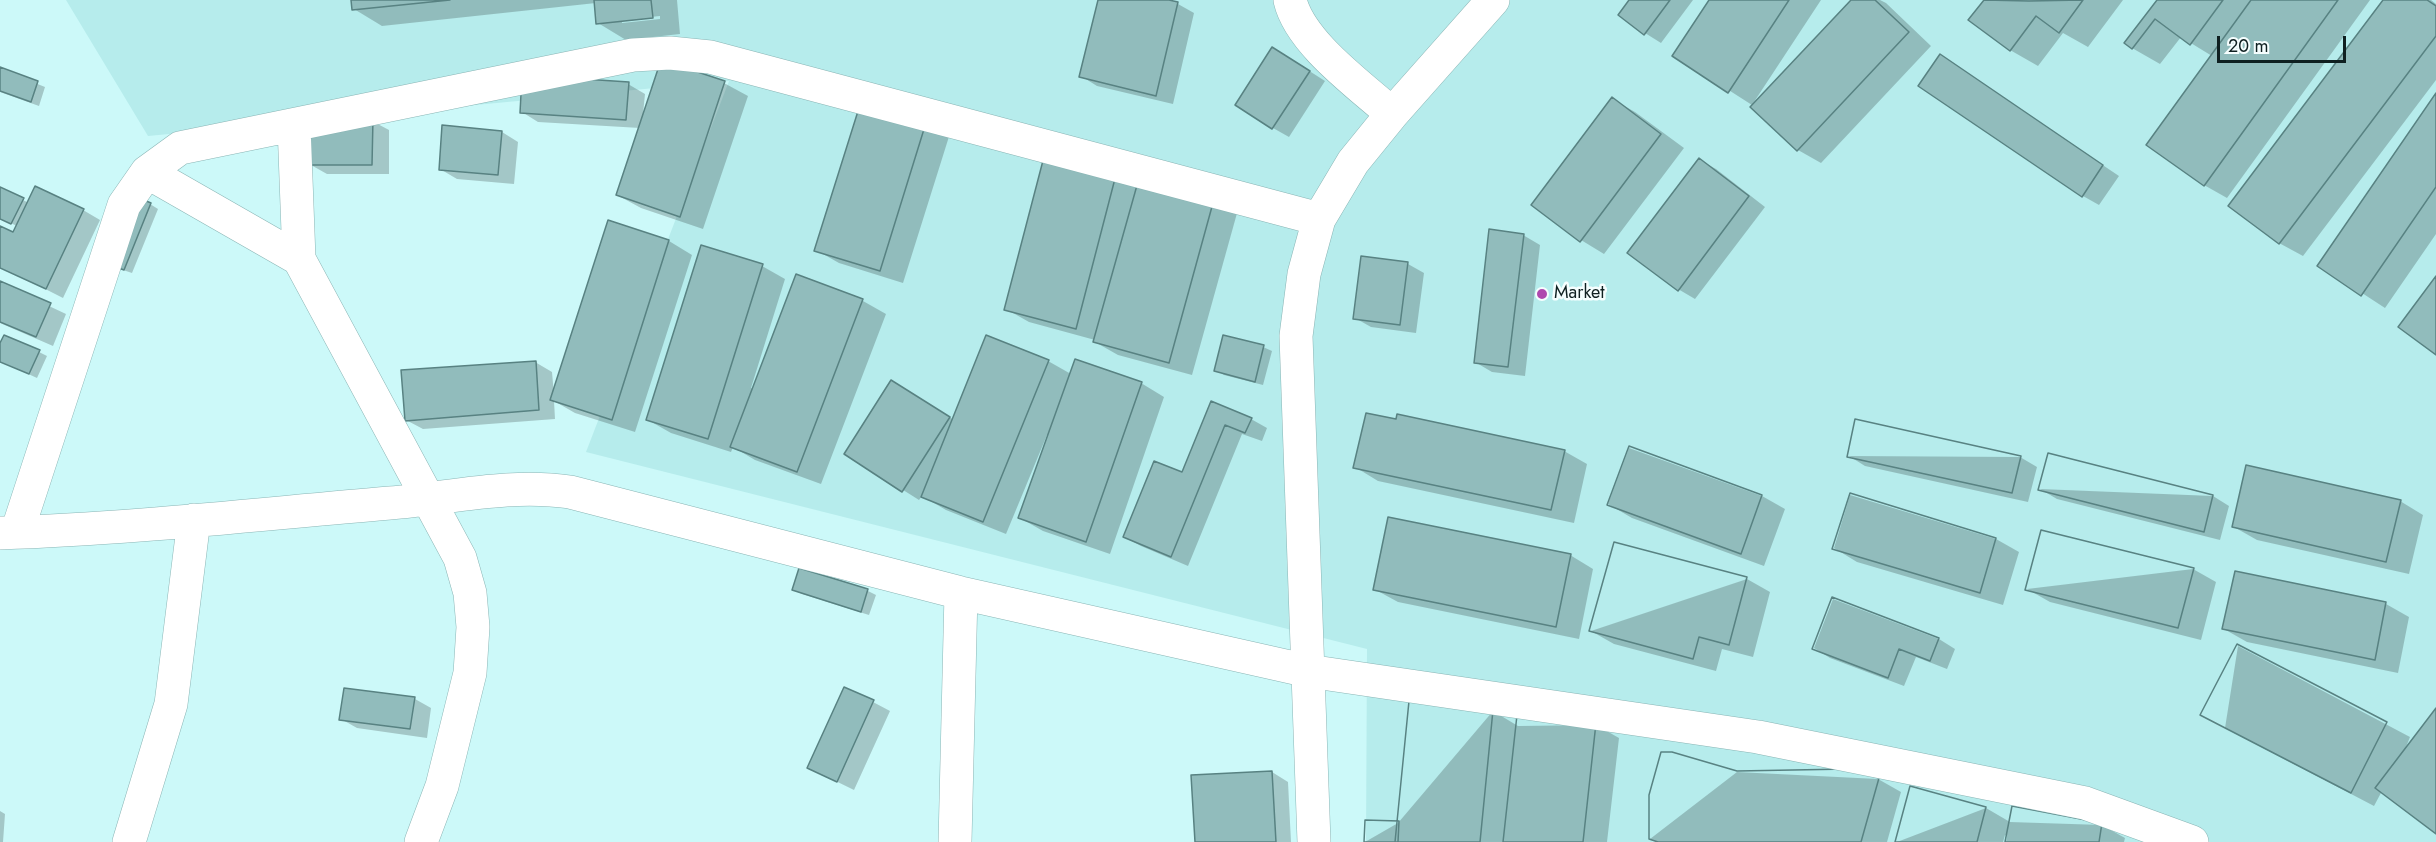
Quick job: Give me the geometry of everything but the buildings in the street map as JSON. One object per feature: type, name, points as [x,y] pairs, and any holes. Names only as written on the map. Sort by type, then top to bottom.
[{"type":"street","points":[[1290,0],[1292,9],[1309,39],[1392,114]]},
{"type":"street","points":[[1314,842],[1296,336],[1304,274],[1319,219],[1353,162],[1392,114],[1493,0]]},
{"type":"street","points":[[1319,219],[710,57],[670,52],[633,55],[180,148],[147,172],[123,204],[8,532],[194,520],[427,500],[518,488],[544,488],[570,492],[961,592],[1308,671],[1758,736],[2085,803],[2192,842]]},
{"type":"street","points":[[294,125],[299,259],[460,558],[470,593],[473,627],[470,673],[442,786],[421,842]]},
{"type":"street","points":[[147,172],[299,259]]},
{"type":"street","points":[[129,842],[171,704],[194,520]]},
{"type":"street","points":[[955,842],[961,592]]},
{"type":"shaded area","name":"Market","points":[[66,0],[2436,0],[2436,842],[1366,842],[1367,649],[586,452],[729,81],[148,136]]},
{"type":"place","name":"Market","points":[[1542,294]]}]
